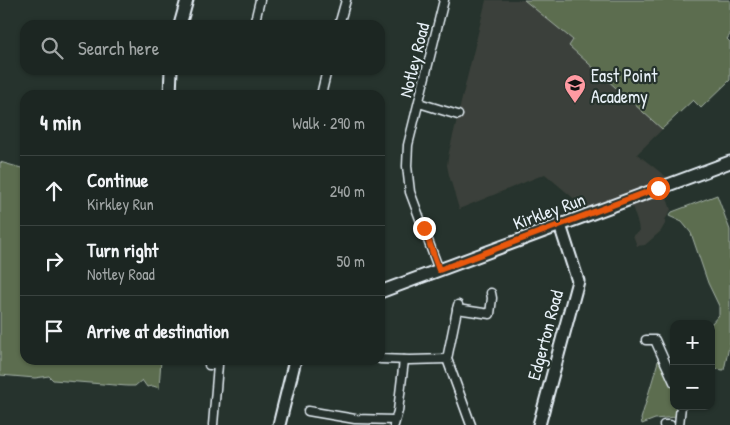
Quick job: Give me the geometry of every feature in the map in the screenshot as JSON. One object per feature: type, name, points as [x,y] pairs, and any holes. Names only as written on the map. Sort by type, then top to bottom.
[{"type":"street","points":[[181,20],[187,0]]},
{"type":"street","points":[[255,20],[260,0]]},
{"type":"street","points":[[340,20],[346,0]]},
{"type":"street","name":"Notley Road","points":[[439,270],[410,192],[407,152],[444,0]]},
{"type":"street","points":[[170,90],[171,75]]},
{"type":"street","points":[[322,90],[326,75]]},
{"type":"street","points":[[418,103],[458,115]]},
{"type":"street","name":"Kirkley Run","points":[[385,290],[730,162]]},
{"type":"street","name":"Edgerton Road","points":[[539,425],[578,281],[560,225]]},
{"type":"street","points":[[470,425],[447,359],[457,307],[490,314],[491,293]]},
{"type":"street","points":[[655,340],[660,333]]},
{"type":"street","points":[[646,340],[655,340]]},
{"type":"street","points":[[655,340],[670,373]]},
{"type":"street","points":[[385,359],[447,359]]},
{"type":"street","points":[[308,411],[394,423],[404,360]]},
{"type":"street","points":[[213,425],[215,365]]},
{"type":"street","points":[[279,425],[294,365]]},
{"type":"street","points":[[679,425],[680,410]]},
{"type":"street","points":[[664,425],[670,425]]},
{"type":"shaded area","name":"East Point Academy","points":[[486,0],[730,0],[730,35],[727,39],[730,42],[730,80],[701,108],[692,100],[637,154],[669,179],[585,208],[545,174],[459,209],[447,165]]},
{"type":"shaded area","points":[[665,192],[671,210],[665,220],[665,224],[661,231],[645,245],[637,246],[633,235],[639,232],[638,224],[631,203]]},
{"type":"green space","points":[[524,0],[730,0],[730,35],[727,39],[730,42],[730,80],[701,108],[693,100],[662,129],[569,46],[573,40]]},
{"type":"green space","points":[[0,162],[20,168],[20,365],[161,365],[159,388],[147,387],[142,380],[135,386],[127,386],[53,380],[49,376],[35,378],[0,375]]},
{"type":"green space","points":[[717,195],[730,230],[730,342],[724,370],[715,369],[715,320],[719,315],[719,306],[708,283],[691,233],[682,222],[669,216],[672,212]]},
{"type":"green space","points":[[659,358],[670,381],[670,410],[677,410],[676,417],[655,419],[642,424],[641,419]]},
{"type":"place","name":"East Point Academy","points":[[575,104]]},
{"type":"route","points":[[424,228],[439,270],[658,188]]}]
